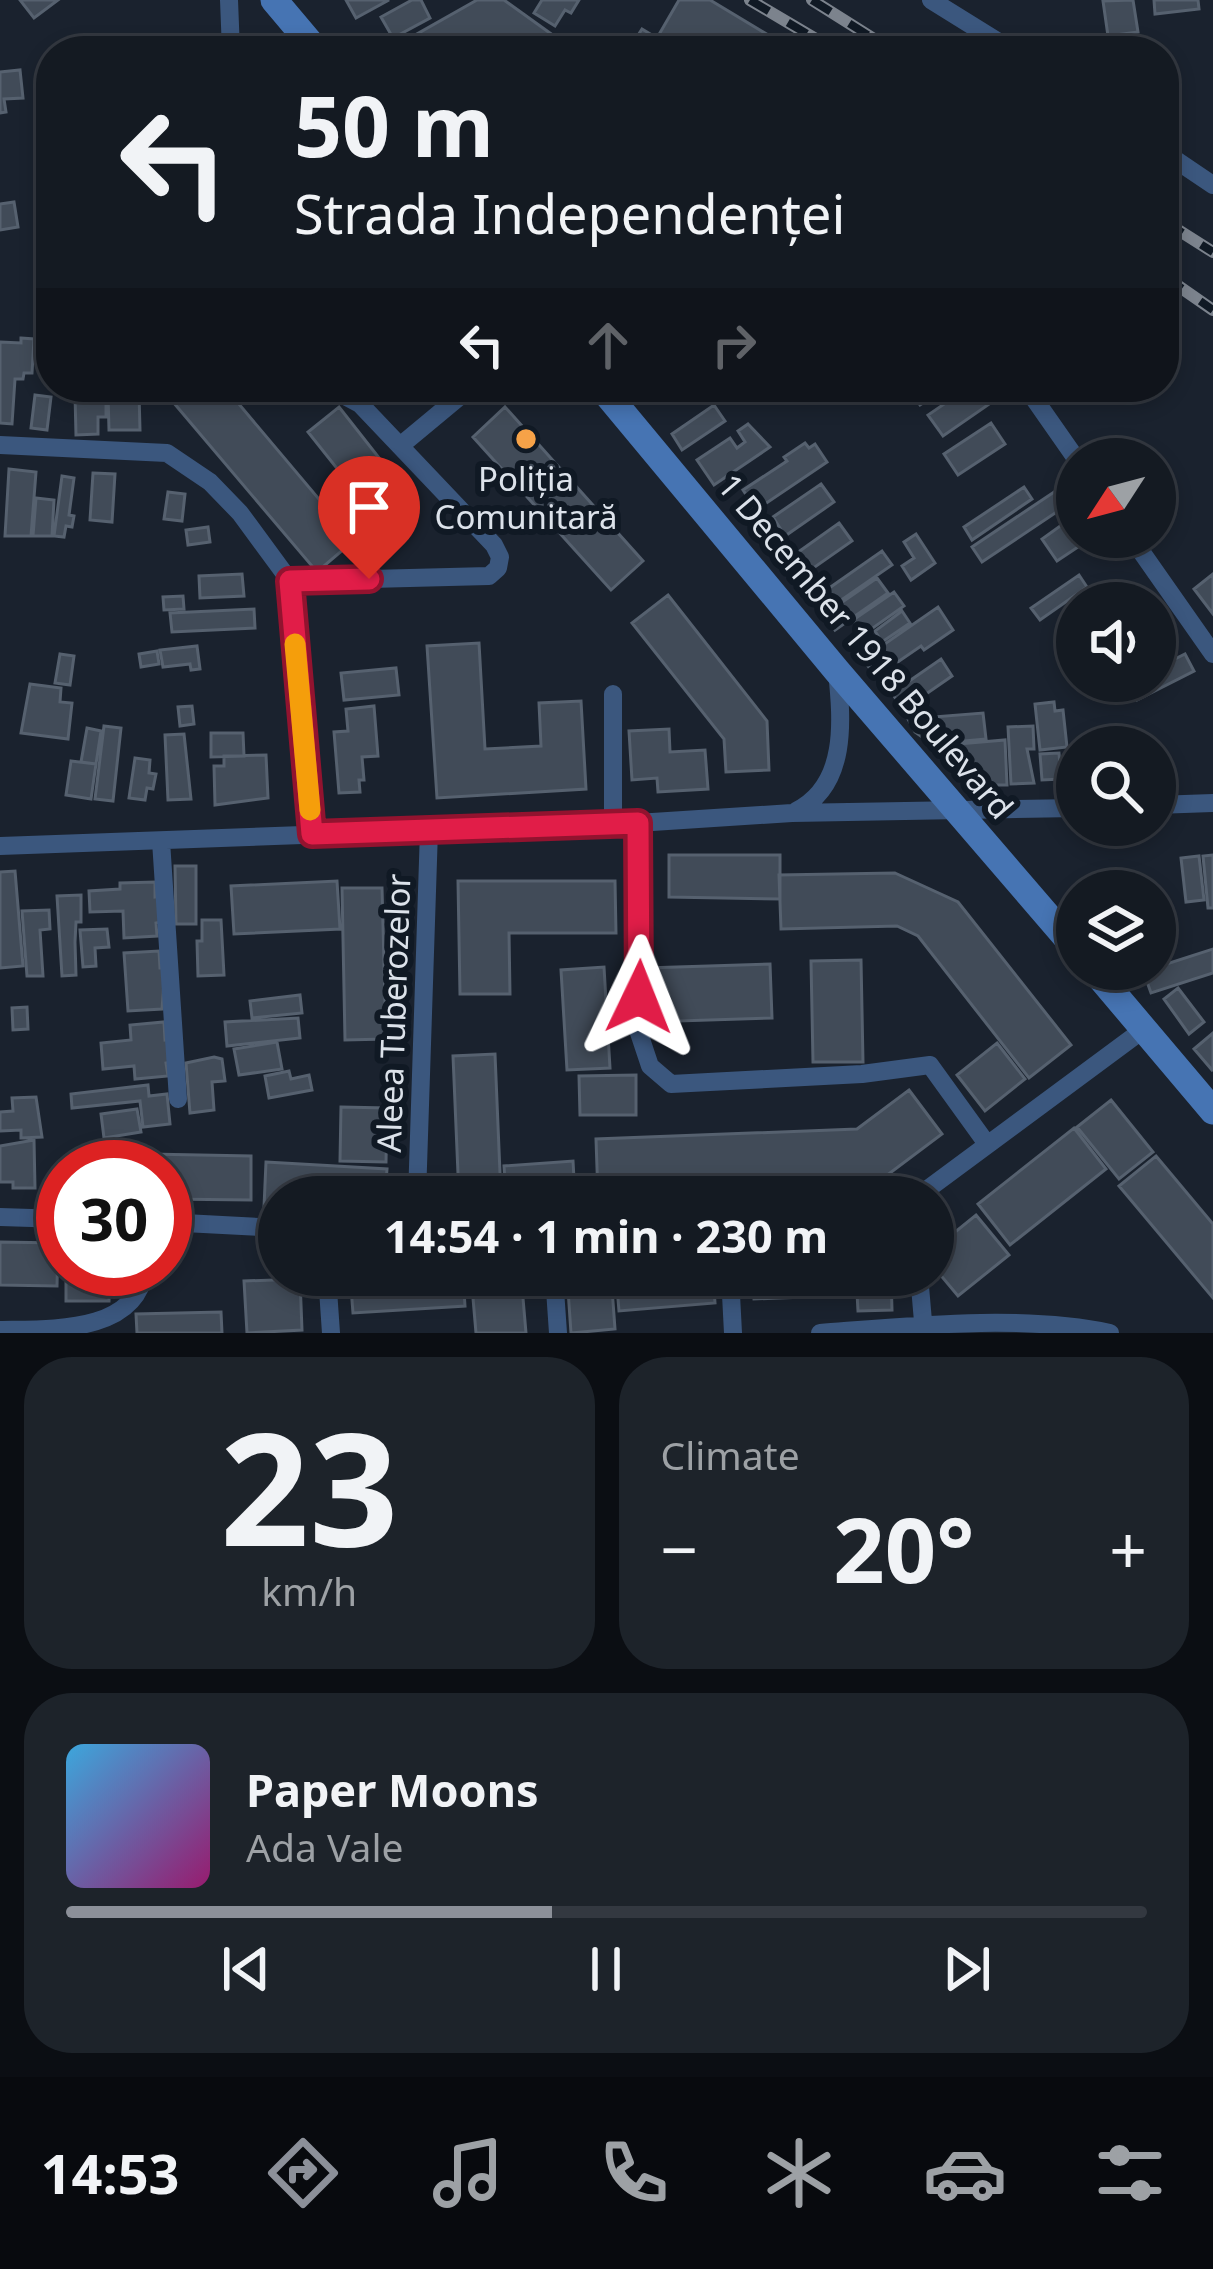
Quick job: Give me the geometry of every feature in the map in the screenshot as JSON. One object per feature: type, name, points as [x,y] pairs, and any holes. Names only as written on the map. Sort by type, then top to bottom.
[{"type":"main road","points":[[274,0],[304,36]]},
{"type":"main road","name":"1 December 1918 Boulevard","points":[[613,402],[1056,926]]},
{"type":"main road","points":[[1111,990],[1213,1111]]},
{"type":"main road","points":[[1173,1065],[1213,1090]]},
{"type":"street","points":[[229,0],[230,36]]},
{"type":"street","points":[[932,0],[989,36]]},
{"type":"street","points":[[1179,162],[1213,185]]},
{"type":"street","points":[[290,581],[489,576],[498,568],[500,557],[494,545],[356,402]]},
{"type":"street","points":[[400,446],[452,402]]},
{"type":"street","points":[[1036,402],[1062,438]]},
{"type":"street","points":[[0,445],[167,453],[210,482],[240,513],[290,581],[312,834]]},
{"type":"street","points":[[1146,558],[1213,654]]},
{"type":"street","points":[[792,813],[818,796],[836,764],[841,724],[837,671]]},
{"type":"street","points":[[613,694],[613,824]]},
{"type":"street","points":[[1176,804],[1213,803]]},
{"type":"street","points":[[0,846],[792,813],[1056,809]]},
{"type":"street","points":[[638,823],[638,1030],[650,1066],[671,1084],[862,1074],[930,1065],[987,1144]]},
{"type":"street","name":"Aleea Tuberozelor","points":[[418,1176],[429,830]]},
{"type":"street","points":[[161,841],[178,1100]]},
{"type":"street","points":[[945,1176],[1144,1029]]},
{"type":"street","points":[[0,1217],[36,1218]]},
{"type":"street","points":[[192,1223],[258,1227]]},
{"type":"street","points":[[2,1331],[110,1323],[133,1305],[136,1296]]},
{"type":"street","points":[[329,1296],[332,1333]]},
{"type":"street","points":[[555,1296],[558,1333]]},
{"type":"street","points":[[731,1296],[733,1333]]},
{"type":"street","points":[[921,1296],[925,1329]]},
{"type":"street","points":[[820,1333],[1082,1327],[1109,1333]]},
{"type":"building","points":[[20,0],[58,0],[34,18]]},
{"type":"building","points":[[346,0],[389,0],[356,18]]},
{"type":"building","points":[[421,0],[430,18],[392,36],[381,17]]},
{"type":"building","points":[[477,0],[504,0],[554,36],[420,36]]},
{"type":"building","points":[[542,0],[579,0],[555,26],[534,13]]},
{"type":"building","points":[[679,0],[710,0],[770,36],[658,36]]},
{"type":"building","points":[[1133,0],[1138,32],[1108,36],[1103,1]]},
{"type":"building","points":[[1154,0],[1198,0],[1199,9],[1155,14]]},
{"type":"building","points":[[20,70],[23,98],[4,99],[6,112],[0,113],[0,72]]},
{"type":"building","points":[[14,202],[18,227],[0,230],[0,204]]},
{"type":"building","points":[[21,338],[34,339],[32,373],[15,379],[12,424],[0,423],[0,342],[21,343]]},
{"type":"building","points":[[36,395],[36,402],[50,402],[47,430],[31,428]]},
{"type":"building","points":[[75,402],[106,402],[106,417],[98,417],[98,434],[76,435]]},
{"type":"building","points":[[108,402],[139,402],[140,430],[109,430]]},
{"type":"building","points":[[173,402],[239,402],[323,504],[348,483],[378,520],[317,572]]},
{"type":"building","points":[[947,402],[992,402],[943,436],[928,415]]},
{"type":"building","points":[[714,405],[725,421],[682,450],[672,434]]},
{"type":"building","points":[[339,407],[409,496],[378,520],[308,432]]},
{"type":"building","points":[[505,407],[643,561],[611,590],[473,437]]},
{"type":"building","points":[[991,423],[1005,444],[958,475],[944,454]]},
{"type":"building","points":[[748,424],[770,447],[714,485],[697,460],[730,438],[737,448],[745,442],[738,431]]},
{"type":"building","points":[[805,443],[809,448],[815,444],[827,462],[756,510],[743,490]]},
{"type":"building","points":[[9,469],[36,472],[31,536],[5,536]]},
{"type":"building","points":[[93,473],[115,474],[112,522],[90,520]]},
{"type":"building","points":[[62,476],[74,478],[69,515],[74,516],[64,537],[54,536]]},
{"type":"building","points":[[821,484],[834,502],[785,536],[773,517]]},
{"type":"building","points":[[1024,487],[1032,499],[972,540],[964,527]]},
{"type":"building","points":[[1056,491],[1056,512],[982,562],[972,547]]},
{"type":"building","points":[[168,492],[185,494],[182,521],[164,519]]},
{"type":"building","points":[[36,498],[54,500],[52,536],[33,536]]},
{"type":"building","points":[[839,523],[852,541],[802,576],[790,558]]},
{"type":"building","points":[[208,527],[210,542],[188,545],[186,530]]},
{"type":"building","points":[[1056,529],[1056,558],[1062,558],[1057,561],[1042,539]]},
{"type":"building","points":[[916,534],[935,563],[911,580],[902,566],[914,558],[904,542]]},
{"type":"building","points":[[882,551],[892,565],[824,612],[815,598]]},
{"type":"building","points":[[242,574],[244,596],[200,598],[199,576]]},
{"type":"building","points":[[1213,574],[1213,614],[1194,589]]},
{"type":"building","points":[[877,578],[888,593],[835,630],[825,614]]},
{"type":"building","points":[[1056,591],[1056,609],[1040,620],[1031,608]]},
{"type":"building","points":[[894,592],[904,606],[863,635],[853,620]]},
{"type":"building","points":[[668,595],[767,721],[769,770],[726,772],[724,739],[632,623]]},
{"type":"building","points":[[183,596],[184,609],[164,610],[163,597]]},
{"type":"building","points":[[938,607],[953,630],[876,677],[863,659]]},
{"type":"building","points":[[254,609],[255,628],[172,632],[170,613]]},
{"type":"building","points":[[902,611],[910,623],[882,642],[875,631]]},
{"type":"building","points":[[479,643],[485,749],[541,746],[539,703],[581,701],[586,789],[437,798],[427,646]]},
{"type":"building","points":[[197,646],[200,669],[191,670],[190,664],[163,667],[160,650]]},
{"type":"building","points":[[157,651],[159,664],[141,667],[139,654]]},
{"type":"building","points":[[60,654],[74,656],[70,685],[55,683]]},
{"type":"building","points":[[1185,654],[1194,671],[1176,680],[1176,658]]},
{"type":"building","points":[[941,659],[952,676],[903,710],[892,693]]},
{"type":"building","points":[[396,668],[399,695],[344,700],[341,673]]},
{"type":"building","points":[[30,684],[61,688],[60,702],[72,703],[68,739],[21,733]]},
{"type":"building","points":[[1054,702],[1055,711],[1063,710],[1065,726],[1056,726],[1056,748],[1040,750],[1035,704]]},
{"type":"building","points":[[192,706],[194,724],[180,726],[178,707]]},
{"type":"building","points":[[374,706],[378,756],[362,757],[360,792],[339,793],[334,732],[348,731],[346,709]]},
{"type":"building","points":[[983,713],[986,739],[932,744],[915,732],[908,719]]},
{"type":"building","points":[[104,726],[121,728],[113,801],[95,799]]},
{"type":"building","points":[[1033,726],[1034,749],[1027,749],[1034,783],[1011,784],[1008,727]]},
{"type":"building","points":[[87,728],[101,731],[96,764],[81,762]]},
{"type":"building","points":[[669,729],[670,752],[705,750],[708,789],[658,792],[657,778],[632,780],[629,731]]},
{"type":"building","points":[[211,733],[243,733],[244,756],[211,757]]},
{"type":"building","points":[[184,734],[191,799],[168,800],[165,735]]},
{"type":"building","points":[[1005,740],[1007,785],[971,785],[947,752],[946,745]]},
{"type":"building","points":[[1056,753],[1056,779],[1042,780],[1040,754]]},
{"type":"building","points":[[266,755],[268,798],[215,805],[214,766],[224,766],[224,756]]},
{"type":"building","points":[[135,758],[150,760],[149,773],[156,774],[145,800],[129,798]]},
{"type":"building","points":[[71,761],[96,764],[91,799],[66,795]]},
{"type":"building","points":[[669,855],[780,855],[780,899],[669,897]]},
{"type":"building","points":[[1213,855],[1213,908],[1208,908],[1203,856]]},
{"type":"building","points":[[1199,856],[1204,900],[1186,902],[1181,858]]},
{"type":"building","points":[[175,866],[196,866],[196,924],[176,924]]},
{"type":"building","points":[[15,871],[23,966],[0,968],[0,872]]},
{"type":"building","points":[[895,873],[958,902],[1071,1045],[1029,1078],[918,936],[897,926],[781,929],[779,875]]},
{"type":"building","points":[[337,881],[340,929],[234,934],[231,886]]},
{"type":"building","points":[[458,881],[615,881],[616,933],[509,933],[510,994],[460,994]]},
{"type":"building","points":[[155,882],[162,922],[156,923],[157,936],[124,938],[123,911],[90,912],[89,891],[120,889],[120,883]]},
{"type":"building","points":[[342,888],[382,888],[386,1039],[345,1040]]},
{"type":"building","points":[[81,895],[76,975],[62,976],[57,896]]},
{"type":"building","points":[[49,910],[50,929],[40,930],[43,976],[27,976],[22,911]]},
{"type":"building","points":[[202,920],[221,920],[224,975],[198,976]]},
{"type":"building","points":[[107,929],[109,947],[95,948],[96,966],[83,967],[80,930]]},
{"type":"building","points":[[1213,949],[1213,973],[1176,985],[1176,961]]},
{"type":"building","points":[[159,951],[160,968],[165,968],[162,1009],[128,1011],[124,953]]},
{"type":"building","points":[[861,960],[863,1062],[813,1062],[811,961]]},
{"type":"building","points":[[770,964],[772,1018],[647,1022],[646,968]]},
{"type":"building","points":[[604,967],[610,1068],[567,1070],[561,970]]},
{"type":"building","points":[[1176,990],[1204,1022],[1189,1034],[1164,999]]},
{"type":"building","points":[[300,995],[302,1013],[252,1018],[250,1001]]},
{"type":"building","points":[[27,1007],[28,1029],[13,1030],[12,1008]]},
{"type":"building","points":[[298,1018],[300,1038],[227,1046],[225,1022]]},
{"type":"building","points":[[164,1022],[173,1062],[166,1063],[168,1076],[135,1079],[134,1066],[103,1069],[101,1043],[131,1040],[130,1025]]},
{"type":"building","points":[[1213,1033],[1213,1069],[1212,1070],[1194,1049]]},
{"type":"building","points":[[277,1042],[282,1069],[239,1075],[234,1049]]},
{"type":"building","points":[[997,1043],[1025,1079],[985,1111],[957,1075]]},
{"type":"building","points":[[495,1054],[500,1176],[458,1176],[453,1056]]},
{"type":"building","points":[[222,1059],[225,1081],[212,1082],[214,1110],[190,1113],[186,1063]]},
{"type":"building","points":[[289,1071],[291,1079],[309,1075],[312,1090],[269,1098],[265,1076]]},
{"type":"building","points":[[636,1075],[636,1115],[580,1115],[579,1076]]},
{"type":"building","points":[[148,1085],[149,1096],[167,1094],[170,1124],[143,1127],[140,1101],[72,1108],[71,1094]]},
{"type":"building","points":[[909,1090],[942,1134],[886,1176],[597,1176],[596,1139],[857,1129]]},
{"type":"building","points":[[36,1097],[42,1137],[21,1138],[21,1130],[0,1131],[0,1112],[13,1111],[12,1098]]},
{"type":"building","points":[[1111,1100],[1153,1152],[1119,1179],[1077,1127]]},
{"type":"building","points":[[341,1107],[387,1108],[386,1162],[340,1161]]},
{"type":"building","points":[[137,1109],[141,1132],[104,1138],[101,1114]]},
{"type":"building","points":[[1074,1128],[1106,1169],[1010,1245],[978,1204]]},
{"type":"building","points":[[34,1140],[35,1188],[13,1188],[13,1182],[0,1182],[0,1146]]},
{"type":"building","points":[[192,1155],[251,1156],[251,1200],[192,1199]]},
{"type":"building","points":[[1156,1156],[1213,1224],[1213,1298],[1119,1186]]},
{"type":"building","points":[[573,1161],[574,1176],[505,1176],[504,1166]]},
{"type":"building","points":[[266,1162],[387,1169],[386,1176],[265,1176]]},
{"type":"building","points":[[976,1215],[1009,1255],[958,1296],[954,1291],[954,1233]]},
{"type":"building","points":[[0,1242],[36,1243],[36,1286],[0,1285]]},
{"type":"building","points":[[258,1280],[258,1296],[301,1296],[302,1330],[247,1333],[244,1281]]},
{"type":"building","points":[[66,1296],[109,1296],[109,1301],[66,1301]]},
{"type":"building","points":[[352,1296],[464,1296],[465,1306],[353,1313]]},
{"type":"building","points":[[473,1296],[523,1296],[526,1333],[476,1333]]},
{"type":"building","points":[[568,1296],[613,1296],[615,1329],[571,1333]]},
{"type":"building","points":[[618,1296],[714,1296],[715,1303],[619,1311]]},
{"type":"building","points":[[754,1296],[828,1296],[754,1299]]},
{"type":"building","points":[[857,1296],[892,1296],[892,1310],[858,1311]]},
{"type":"building","points":[[221,1312],[222,1333],[137,1333],[136,1314]]},
{"type":"railway","points":[[750,0],[811,36]]},
{"type":"railway","points":[[812,0],[869,36]]},
{"type":"railway","points":[[1179,230],[1213,252]]},
{"type":"railway","points":[[1179,286],[1213,310]]},
{"type":"slow traffic","points":[[295,644],[310,810]]},
{"type":"place","name":"Poliția Comunitară","points":[[526,439]]},
{"type":"route","points":[[369,579],[290,581],[312,834],[638,823],[639,997]]}]
